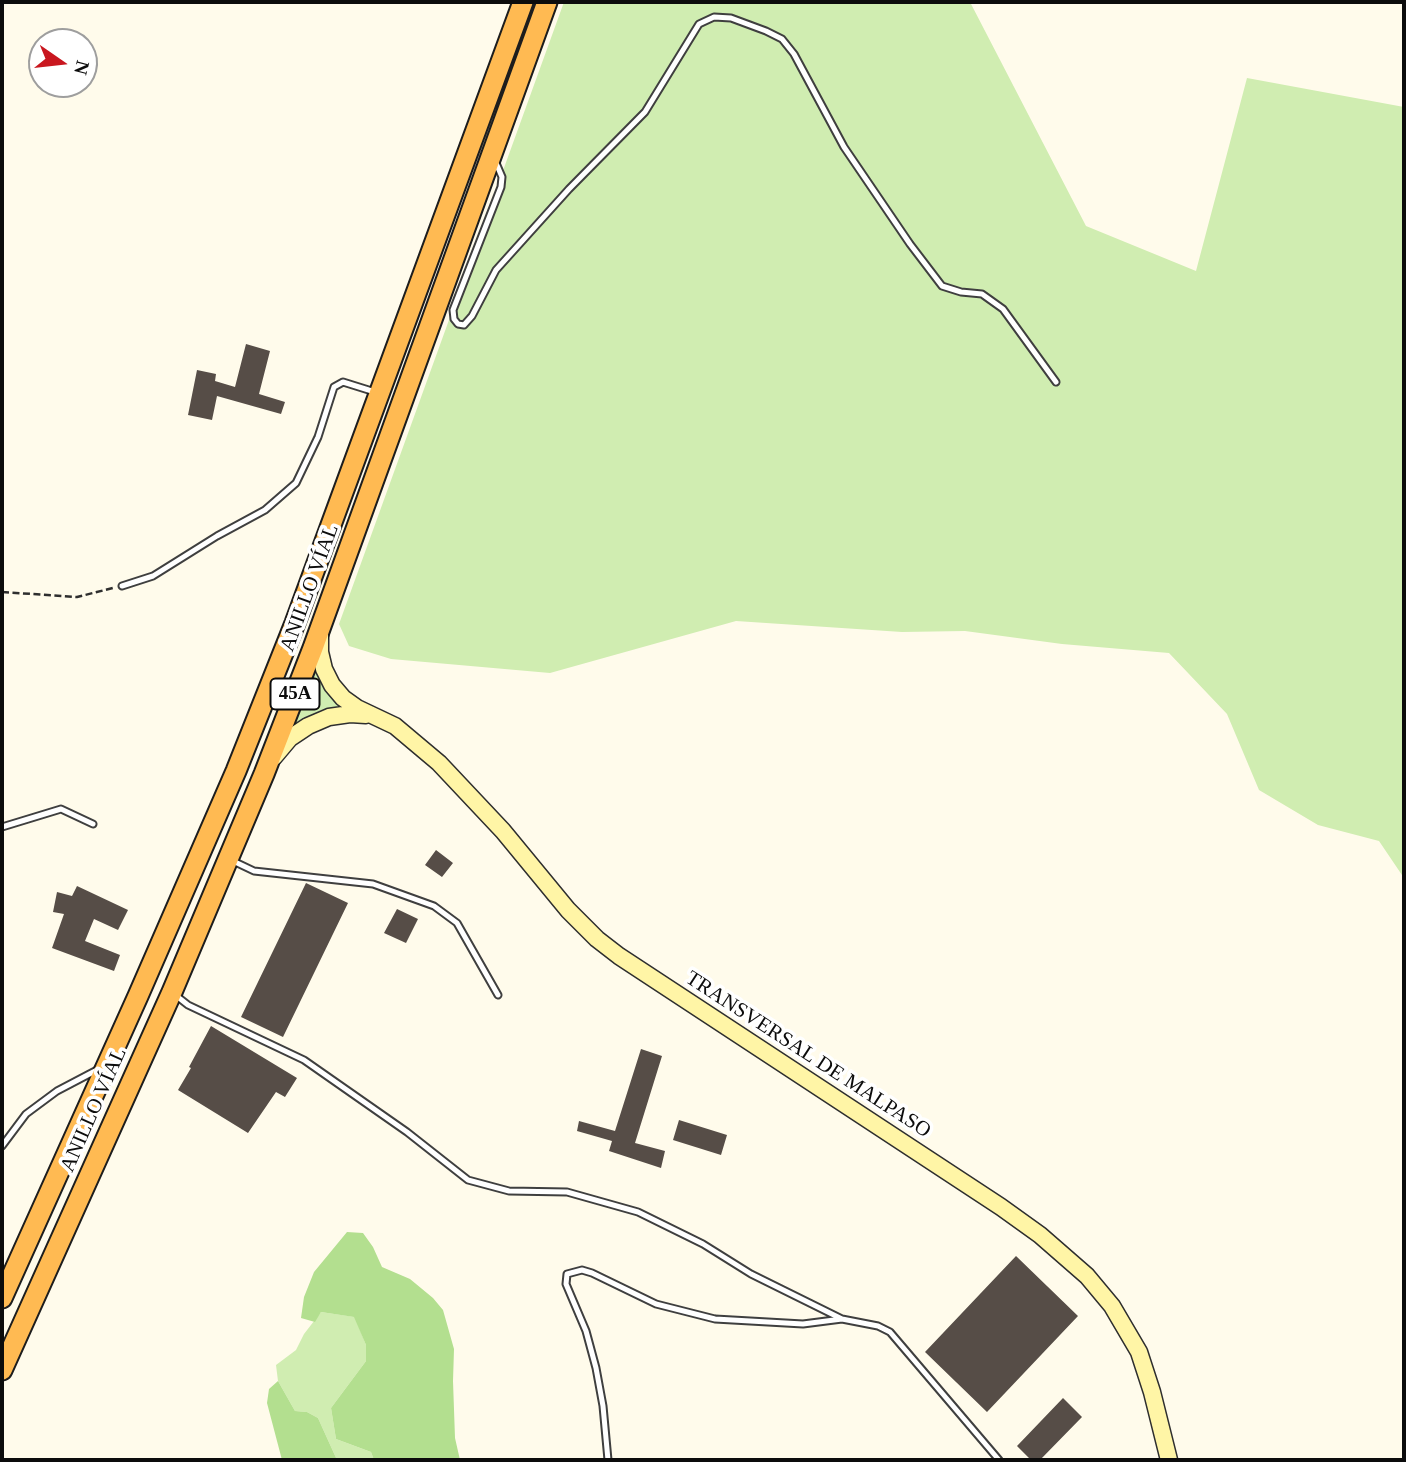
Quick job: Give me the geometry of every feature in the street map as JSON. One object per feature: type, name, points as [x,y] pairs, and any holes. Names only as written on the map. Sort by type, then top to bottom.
[{"type":"highway","name":"ANILLO VÍAL","points":[[2,1298],[236,771],[295,623],[523,2]]},
{"type":"highway","name":"ANILLO VÍAL","points":[[2,1370],[172,992],[264,774],[320,628],[547,2]]},
{"type":"main road","name":"TRANSVERSAL DE MALPASO","points":[[320,628],[320,652],[324,669],[343,698],[410,736],[439,763],[503,831],[568,910],[597,939],[1001,1207],[1040,1235],[1087,1276],[1112,1306],[1139,1352],[1169,1460]]},
{"type":"main road","points":[[264,774],[282,746],[308,726],[329,717],[372,715]]},
{"type":"lane","points":[[493,153],[502,177],[501,187],[453,310],[458,324],[464,325],[472,316],[496,270],[569,189],[645,111],[699,24],[714,17],[732,18],[766,31],[782,39],[794,54],[844,146],[910,244],[942,286],[961,292],[982,294],[1003,309],[1056,382]]},
{"type":"lane","points":[[122,586],[153,576],[265,510],[296,483],[318,437],[334,387],[343,382],[380,393]]},
{"type":"lane","points":[[2,827],[61,809],[93,824]]},
{"type":"lane","points":[[227,858],[254,871],[373,884],[434,906],[457,923],[498,995]]},
{"type":"lane","points":[[172,992],[188,1005],[304,1060],[407,1132],[468,1180],[509,1191],[567,1192],[638,1212],[703,1244],[751,1274],[842,1319],[878,1326],[890,1332],[999,1460]]},
{"type":"lane","points":[[2,1146],[26,1114],[57,1091],[106,1065]]},
{"type":"lane","points":[[608,1460],[603,1406],[591,1347],[566,1284],[567,1274],[572,1271],[592,1273],[656,1304],[715,1319],[803,1324],[842,1319]]},
{"type":"path","points":[[2,592],[77,597],[122,586]]},
{"type":"green space","points":[[564,2],[970,2],[1086,226],[1196,271],[1247,78],[1404,107],[1404,878],[1379,841],[1318,825],[1259,790],[1227,714],[1169,653],[1062,644],[965,631],[902,632],[736,621],[550,673],[391,659],[349,646],[339,624]]},
{"type":"green space","points":[[316,661],[322,685],[343,707],[321,710],[300,722],[282,742]]},
{"type":"green space","points":[[347,1232],[363,1233],[382,1267],[410,1279],[443,1310],[454,1349],[455,1438],[460,1460],[374,1460],[371,1452],[336,1439],[331,1408],[366,1361],[366,1345],[354,1317],[321,1312],[315,1322],[301,1318],[304,1297],[314,1272]]},
{"type":"green space","points":[[321,1312],[355,1317],[366,1345],[366,1361],[331,1408],[336,1439],[371,1452],[374,1460],[337,1460],[318,1418],[307,1412],[295,1411],[278,1381],[276,1365],[296,1350],[304,1334]]},
{"type":"green space","points":[[278,1381],[295,1411],[307,1412],[318,1418],[337,1460],[282,1460],[267,1403],[269,1389]]},
{"type":"building","points":[[246,344],[270,351],[259,394],[285,402],[281,414],[217,396],[212,420],[188,415],[197,370],[216,374],[215,381],[235,387]]},
{"type":"building","points":[[436,850],[453,863],[442,877],[425,865]]},
{"type":"building","points":[[306,883],[348,903],[283,1037],[241,1017]]},
{"type":"building","points":[[77,886],[128,910],[118,930],[94,919],[85,941],[120,955],[114,971],[52,948],[64,914],[53,912],[57,892],[72,896]]},
{"type":"building","points":[[397,909],[418,919],[406,943],[384,933]]},
{"type":"building","points":[[211,1026],[297,1078],[285,1097],[276,1092],[248,1133],[178,1090]]},
{"type":"building","points":[[641,1049],[662,1056],[635,1143],[665,1151],[661,1168],[609,1151],[612,1141],[577,1131],[579,1121],[615,1131]]},
{"type":"building","points":[[679,1120],[727,1135],[721,1155],[673,1140]]},
{"type":"building","points":[[1016,1256],[1078,1316],[987,1412],[925,1352]]},
{"type":"building","points":[[1063,1398],[1082,1417],[1040,1460],[1031,1460],[1017,1446]]}]
